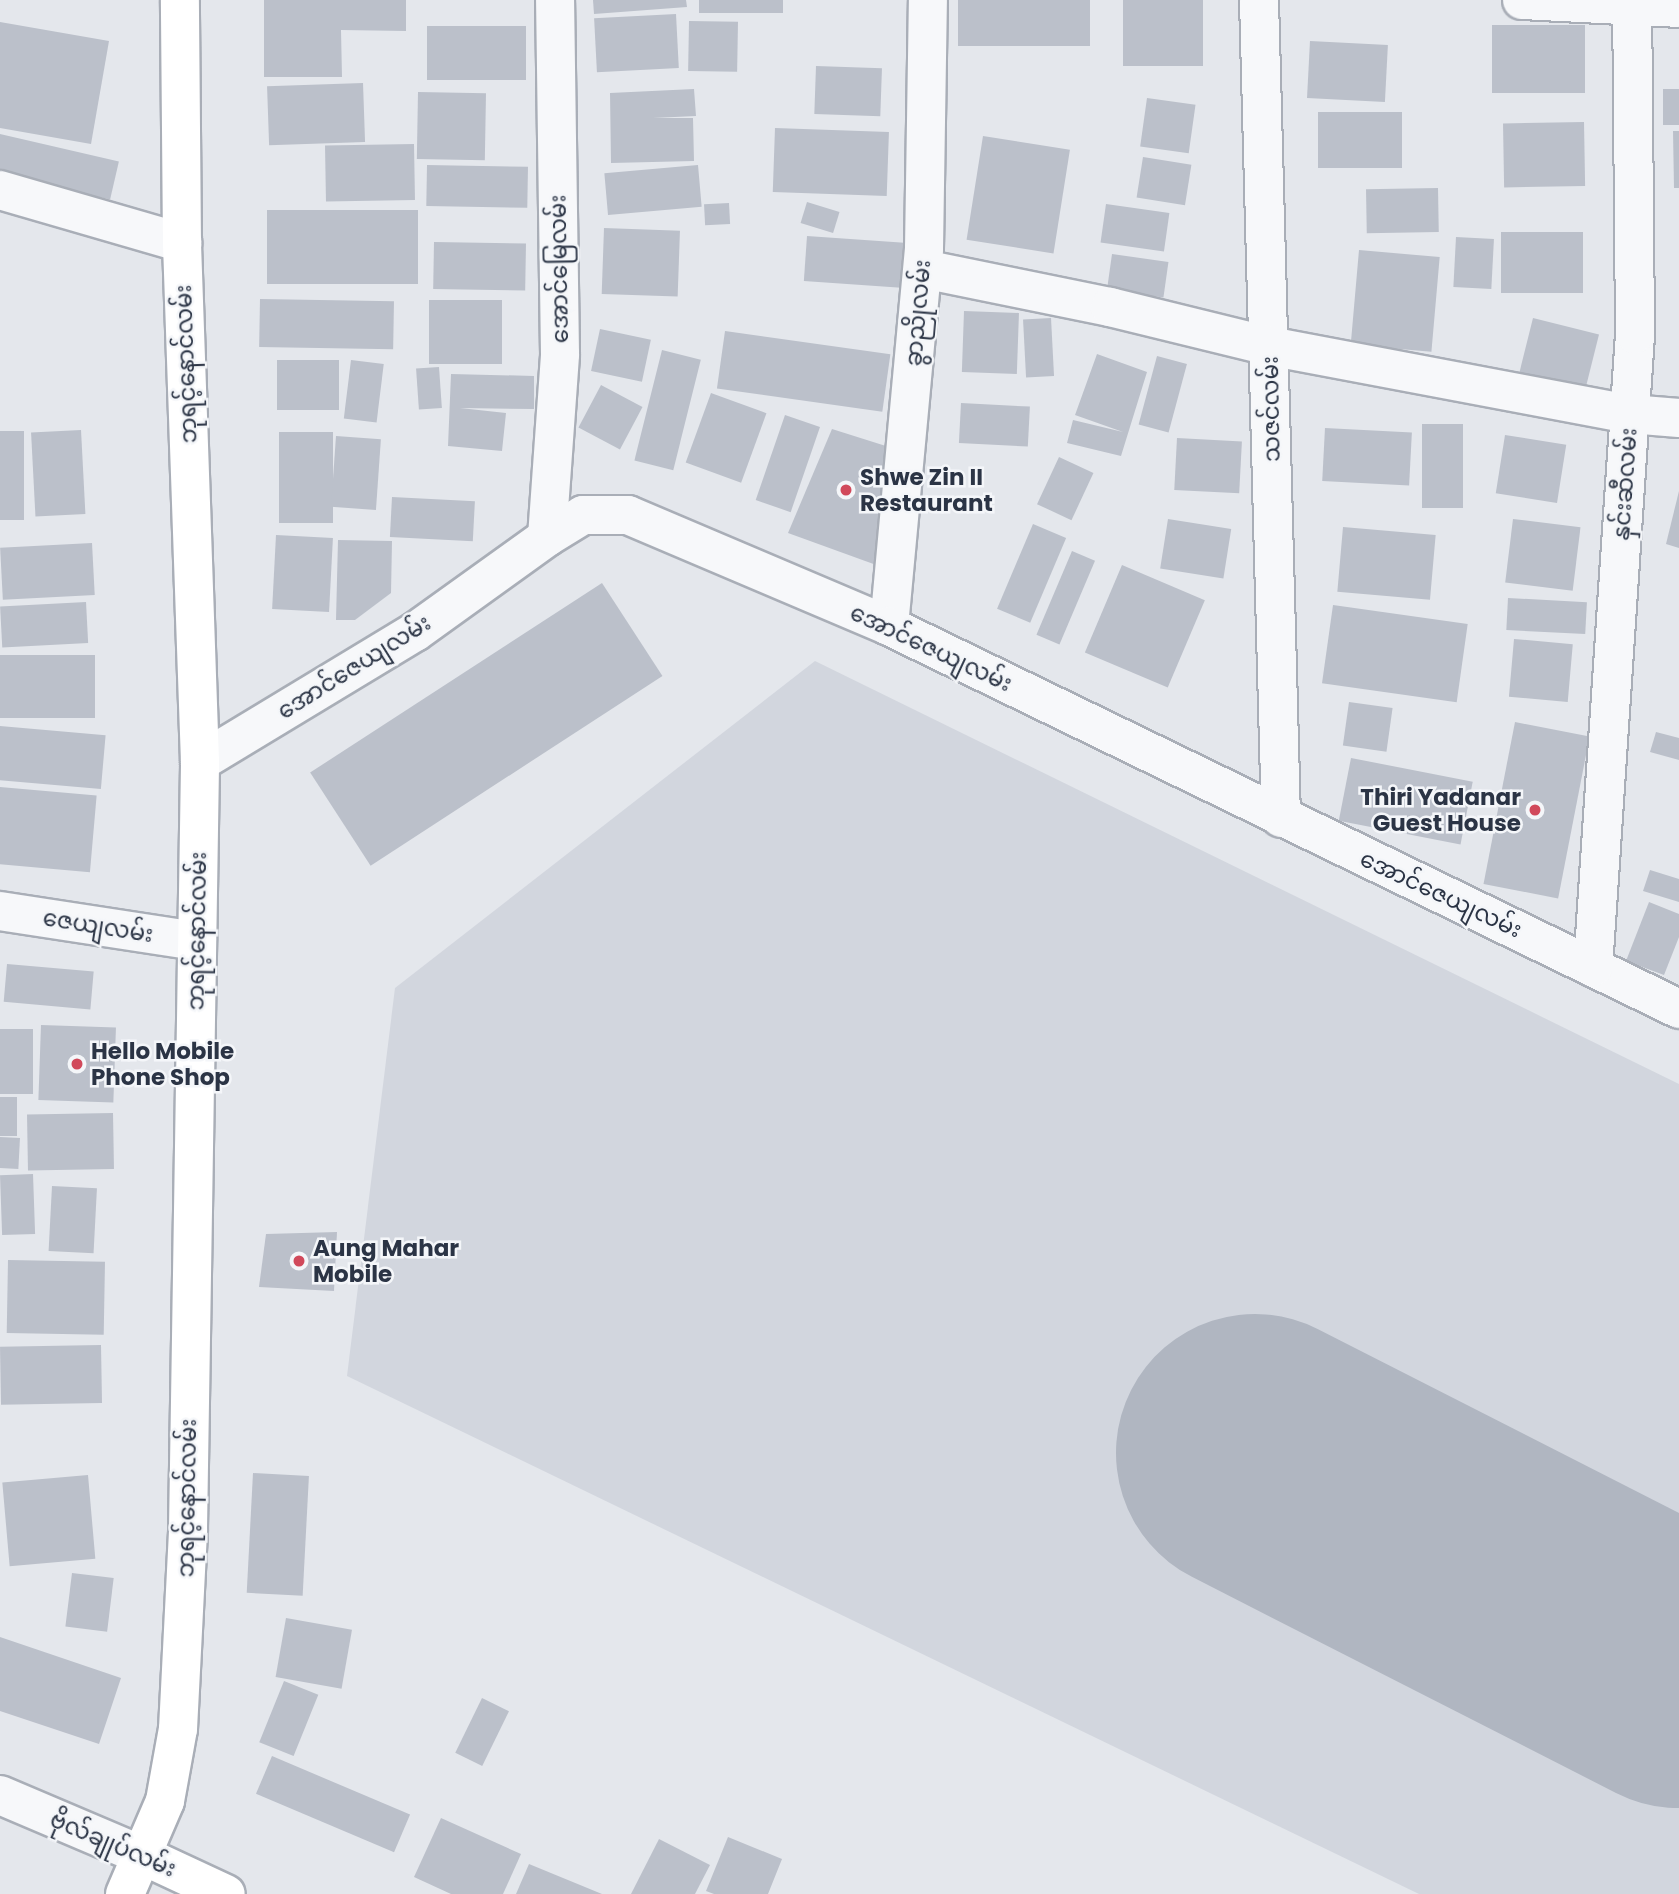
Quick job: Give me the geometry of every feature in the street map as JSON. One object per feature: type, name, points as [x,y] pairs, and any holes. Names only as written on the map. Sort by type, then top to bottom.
[{"type":"highway","name":"ဘုရင့်နောင်လမ်း","points":[[125,1894],[144,1856],[165,1801],[178,1729],[188,1529],[200,761],[182,243],[180,0]]},
{"type":"highway","name":"ဗိုလ်ချုပ်လမ်း","points":[[144,1856],[226,1894]]},
{"type":"street","name":"အောင်မြေလမ်း","points":[[547,537],[561,354],[555,0]]},
{"type":"street","name":"ခွာညိုလမ်း","points":[[889,626],[923,269],[928,0]]},
{"type":"street","name":"သဇင်လမ်း","points":[[1259,0],[1281,818]]},
{"type":"street","points":[[1522,0],[1632,2],[1679,8]]},
{"type":"street","name":"နှင်းဆီလမ်း","points":[[1593,967],[1635,334],[1632,2]]},
{"type":"street","points":[[0,190],[182,243]]},
{"type":"street","points":[[923,269],[1110,307],[1269,346],[1630,414],[1679,418]]},
{"type":"street","name":"အောင်ဇေယျလမ်း","points":[[200,761],[415,632],[547,537],[583,515],[628,515],[889,626],[1679,1009]]},
{"type":"street","name":"ဇေယျလမ်း","points":[[0,911],[197,941]]},
{"type":"street","name":"ဗိုလ်ချုပ်လမ်း","points":[[0,1795],[144,1856]]},
{"type":"shaded area","points":[[815,661],[1679,1084],[1679,1894],[1419,1894],[347,1376],[395,988]]},
{"type":"building","points":[[264,0],[406,0],[406,31],[341,30],[342,77],[264,77]]},
{"type":"building","points":[[593,0],[686,0],[687,7],[594,14]]},
{"type":"building","points":[[699,0],[783,0],[783,13],[699,13]]},
{"type":"building","points":[[958,0],[1090,0],[1090,46],[958,46]]},
{"type":"building","points":[[1123,0],[1203,0],[1203,66],[1123,66]]},
{"type":"building","points":[[676,14],[679,68],[597,72],[594,18]]},
{"type":"building","points":[[689,21],[738,22],[737,72],[688,71]]},
{"type":"building","points":[[0,22],[109,41],[91,144],[0,128]]},
{"type":"building","points":[[1492,25],[1585,25],[1585,93],[1492,93]]},
{"type":"building","points":[[427,26],[526,26],[526,80],[427,80]]},
{"type":"building","points":[[1310,41],[1388,45],[1385,102],[1307,98]]},
{"type":"building","points":[[816,66],[882,68],[880,116],[814,114]]},
{"type":"building","points":[[363,83],[365,142],[269,145],[267,86]]},
{"type":"building","points":[[694,89],[696,116],[653,118],[693,118],[694,161],[611,163],[610,93]]},
{"type":"building","points":[[1663,89],[1679,89],[1679,125],[1663,125]]},
{"type":"building","points":[[418,92],[486,93],[485,160],[417,159]]},
{"type":"building","points":[[1147,98],[1196,105],[1189,153],[1140,147]]},
{"type":"building","points":[[1318,112],[1402,112],[1402,168],[1318,168]]},
{"type":"building","points":[[1584,122],[1585,186],[1504,187],[1503,123]]},
{"type":"building","points":[[775,128],[889,132],[887,196],[773,192]]},
{"type":"building","points":[[1673,131],[1679,131],[1679,188],[1674,188]]},
{"type":"building","points":[[0,134],[119,161],[110,199],[0,174]]},
{"type":"building","points":[[983,136],[1070,150],[1053,253],[967,240]]},
{"type":"building","points":[[414,144],[415,200],[326,202],[325,146]]},
{"type":"building","points":[[1143,157],[1191,165],[1185,205],[1137,197]]},
{"type":"building","points":[[427,165],[528,167],[527,208],[426,206]]},
{"type":"building","points":[[698,165],[702,207],[608,215],[604,173]]},
{"type":"building","points":[[1438,188],[1439,232],[1367,233],[1366,189]]},
{"type":"building","points":[[807,202],[840,212],[833,233],[801,223]]},
{"type":"building","points":[[729,203],[730,224],[705,225],[704,204]]},
{"type":"building","points":[[1106,204],[1169,213],[1164,252],[1101,243]]},
{"type":"building","points":[[267,210],[418,210],[418,284],[267,284]]},
{"type":"building","points":[[604,228],[680,231],[678,297],[602,294]]},
{"type":"building","points":[[1501,232],[1583,232],[1583,293],[1501,293]]},
{"type":"building","points":[[807,236],[908,243],[905,288],[804,281]]},
{"type":"building","points":[[1456,237],[1494,239],[1491,289],[1453,287]]},
{"type":"building","points":[[434,242],[526,244],[525,291],[433,289]]},
{"type":"building","points":[[1359,250],[1440,257],[1431,352],[1351,345]]},
{"type":"building","points":[[1112,254],[1168,262],[1163,298],[1107,290]]},
{"type":"building","points":[[260,299],[394,301],[393,349],[259,347]]},
{"type":"building","points":[[429,300],[502,300],[502,364],[429,364]]},
{"type":"building","points":[[964,311],[1019,313],[1017,374],[962,372]]},
{"type":"building","points":[[1051,318],[1054,376],[1026,377],[1023,319]]},
{"type":"building","points":[[1533,318],[1599,334],[1584,394],[1518,377]]},
{"type":"building","points":[[600,329],[651,340],[642,382],[591,371]]},
{"type":"building","points":[[725,331],[890,354],[882,412],[717,388]]},
{"type":"building","points":[[662,350],[701,360],[673,470],[634,461]]},
{"type":"building","points":[[1097,354],[1147,372],[1121,456],[1067,443],[1073,420],[1123,432],[1075,415]]},
{"type":"building","points":[[1157,356],[1187,364],[1169,433],[1139,425]]},
{"type":"building","points":[[277,360],[339,360],[339,410],[277,410]]},
{"type":"building","points":[[351,360],[384,364],[377,423],[344,419]]},
{"type":"building","points":[[439,367],[442,408],[419,410],[416,369]]},
{"type":"building","points":[[451,374],[534,376],[534,409],[460,408],[506,413],[502,451],[448,446]]},
{"type":"building","points":[[601,385],[642,407],[620,449],[578,427]]},
{"type":"building","points":[[711,393],[766,413],[741,483],[686,463]]},
{"type":"building","points":[[961,403],[1030,407],[1028,447],[959,443]]},
{"type":"building","points":[[785,415],[820,427],[791,512],[756,500]]},
{"type":"building","points":[[1422,424],[1463,424],[1463,508],[1422,508]]},
{"type":"building","points":[[1325,428],[1412,433],[1409,485],[1322,481]]},
{"type":"building","name":"Shwe Zin II Restaurant","points":[[832,429],[889,447],[879,566],[788,533]]},
{"type":"building","points":[[81,430],[85,514],[35,517],[31,433]]},
{"type":"building","points":[[0,431],[24,431],[24,520],[0,520]]},
{"type":"building","points":[[279,432],[333,432],[333,523],[279,523]]},
{"type":"building","points":[[1505,435],[1566,445],[1557,503],[1496,493]]},
{"type":"building","points":[[336,436],[381,439],[376,510],[331,507]]},
{"type":"building","points":[[1177,438],[1242,441],[1239,493],[1174,490]]},
{"type":"building","points":[[1059,457],[1093,473],[1071,520],[1037,504]]},
{"type":"building","points":[[1679,491],[1679,548],[1666,544]]},
{"type":"building","points":[[392,497],[475,501],[473,541],[390,537]]},
{"type":"building","points":[[1168,519],[1231,529],[1223,578],[1160,568]]},
{"type":"building","points":[[1513,519],[1580,527],[1573,591],[1505,583]]},
{"type":"building","points":[[1033,524],[1066,538],[1030,623],[997,609]]},
{"type":"building","points":[[1343,527],[1436,535],[1430,600],[1337,592]]},
{"type":"building","points":[[276,535],[333,538],[329,612],[272,609]]},
{"type":"building","points":[[338,540],[392,541],[391,593],[355,620],[336,620]]},
{"type":"building","points":[[92,543],[95,595],[3,600],[0,548]]},
{"type":"building","points":[[1072,551],[1095,561],[1059,645],[1036,635]]},
{"type":"building","points":[[1122,565],[1205,600],[1168,688],[1085,652]]},
{"type":"building","points":[[602,583],[662,676],[371,866],[310,773]]},
{"type":"building","points":[[1508,598],[1587,602],[1585,634],[1506,630]]},
{"type":"building","points":[[86,602],[88,643],[2,647],[0,607]]},
{"type":"building","points":[[1333,605],[1468,624],[1457,702],[1322,683]]},
{"type":"building","points":[[1514,639],[1573,644],[1568,702],[1509,697]]},
{"type":"building","points":[[0,655],[95,655],[95,718],[0,718]]},
{"type":"building","points":[[1349,702],[1393,708],[1386,752],[1343,746]]},
{"type":"building","name":"Thiri Yadanar Guest House","points":[[1515,722],[1590,737],[1558,898],[1484,884]]},
{"type":"building","points":[[0,726],[106,735],[101,789],[0,780]]},
{"type":"building","points":[[1656,732],[1679,738],[1679,760],[1650,752]]},
{"type":"building","points":[[1351,758],[1473,782],[1461,844],[1339,821]]},
{"type":"building","points":[[0,787],[97,795],[90,872],[0,864]]},
{"type":"building","points":[[1650,870],[1679,879],[1679,902],[1643,891]]},
{"type":"building","points":[[1649,902],[1679,914],[1679,937],[1664,975],[1626,961]]},
{"type":"building","points":[[7,964],[94,972],[90,1009],[4,1002]]},
{"type":"building","name":"Hello Mobile Phone Shop","points":[[41,1025],[116,1028],[113,1103],[38,1100]]},
{"type":"building","points":[[0,1029],[33,1029],[33,1094],[0,1094]]},
{"type":"building","points":[[0,1097],[17,1097],[17,1136],[0,1136]]},
{"type":"building","points":[[113,1113],[114,1169],[28,1170],[27,1115]]},
{"type":"building","points":[[0,1137],[20,1138],[18,1169],[0,1168]]},
{"type":"building","points":[[33,1174],[35,1234],[2,1235],[0,1175]]},
{"type":"building","points":[[52,1186],[97,1188],[94,1253],[49,1251]]},
{"type":"building","name":"Aung Mahar Mobile","points":[[337,1232],[334,1291],[259,1287],[266,1234]]},
{"type":"building","points":[[8,1260],[105,1262],[104,1335],[7,1333]]},
{"type":"building","points":[[101,1345],[102,1403],[1,1405],[0,1347]]},
{"type":"building","points":[[253,1473],[309,1476],[303,1596],[247,1593]]},
{"type":"building","points":[[88,1475],[95,1559],[10,1566],[2,1482]]},
{"type":"building","points":[[72,1573],[114,1578],[107,1632],[65,1627]]},
{"type":"building","points":[[286,1618],[352,1630],[342,1689],[276,1677]]},
{"type":"building","points":[[0,1637],[121,1678],[99,1744],[0,1711]]},
{"type":"building","points":[[284,1681],[318,1695],[294,1756],[259,1742]]},
{"type":"building","points":[[482,1698],[509,1711],[482,1766],[455,1753]]},
{"type":"building","points":[[272,1756],[410,1815],[394,1852],[256,1794]]},
{"type":"building","points":[[441,1818],[521,1854],[503,1894],[451,1894],[414,1877]]},
{"type":"building","points":[[728,1837],[782,1859],[768,1894],[714,1894],[706,1891]]},
{"type":"building","points":[[659,1839],[710,1865],[695,1894],[631,1894]]},
{"type":"building","points":[[529,1864],[602,1894],[516,1894]]},
{"type":"runway","points":[[1255,1453],[1679,1669]]},
{"type":"place","name":"Shwe Zin II Restaurant","points":[[846,490]]},
{"type":"place","name":"Thiri Yadanar Guest House","points":[[1535,810]]},
{"type":"place","name":"Hello Mobile Phone Shop","points":[[77,1064]]},
{"type":"place","name":"Aung Mahar Mobile","points":[[299,1261]]}]
